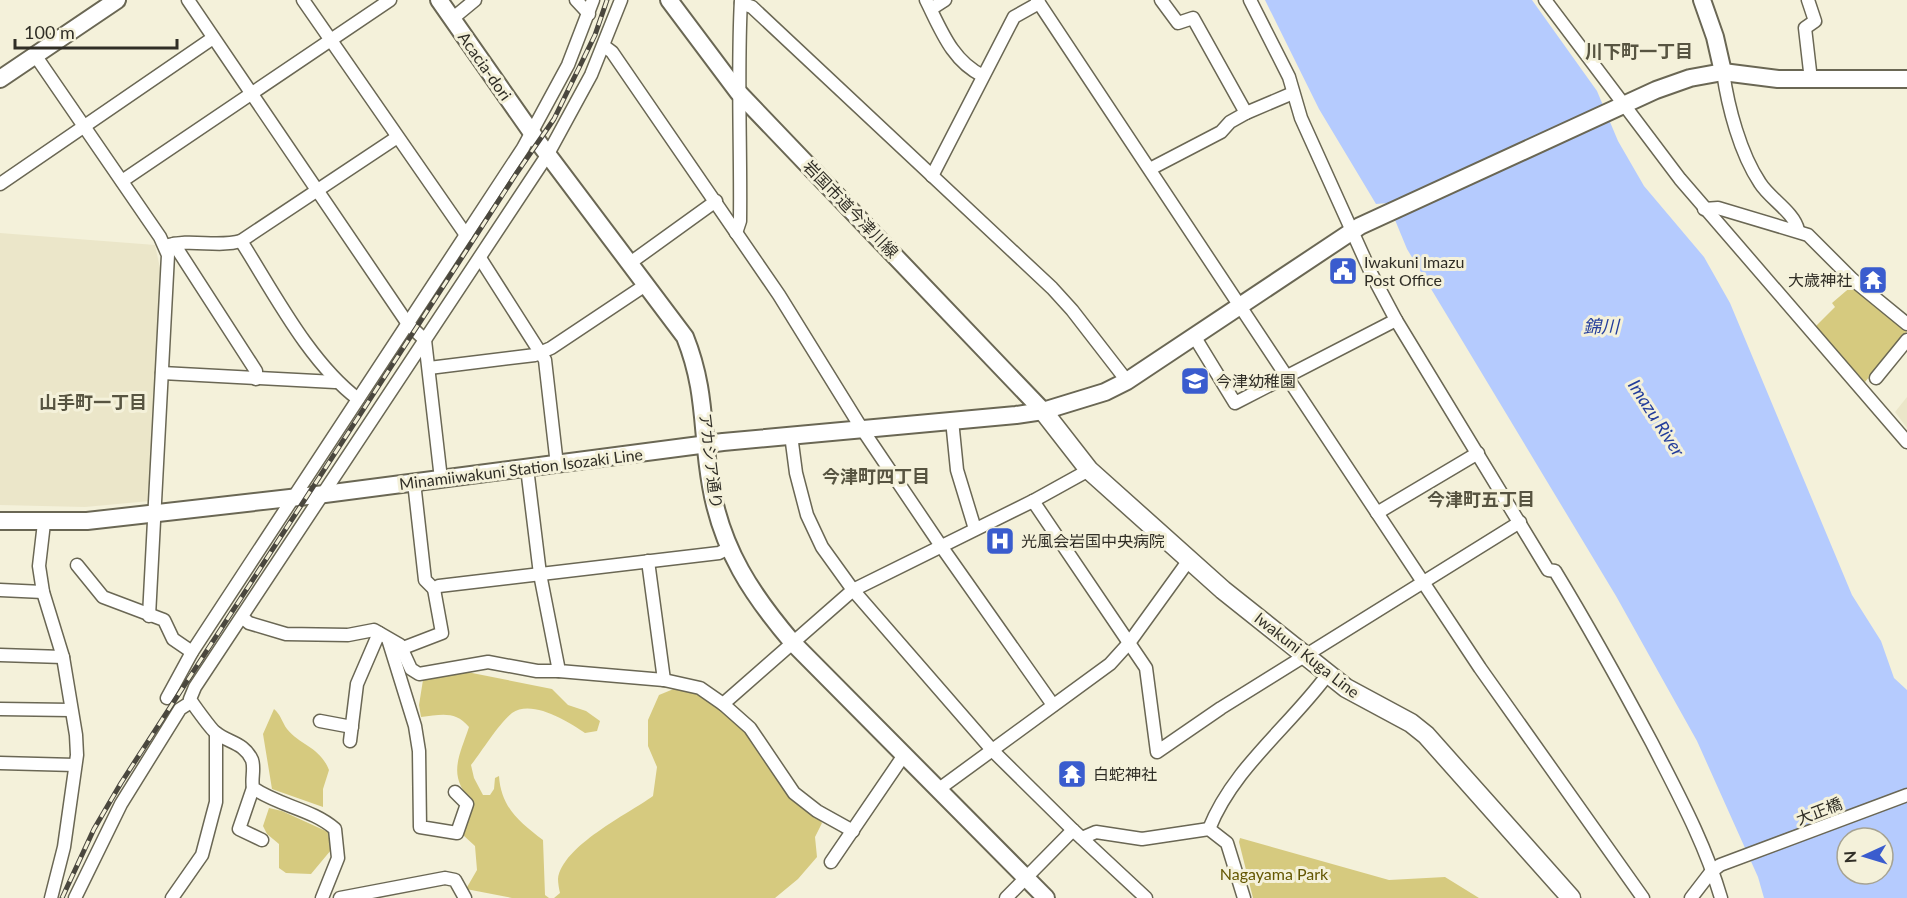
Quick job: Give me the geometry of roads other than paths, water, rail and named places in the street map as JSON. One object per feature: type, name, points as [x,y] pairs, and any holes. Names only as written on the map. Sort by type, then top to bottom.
[{"type":"main road","name":"Iwakuni Kuga Line","points":[[1043,411],[1089,470],[1189,560],[1346,688],[1411,723],[1426,735],[1571,898]]},
{"type":"street","points":[[0,79],[117,0]]},
{"type":"street","points":[[188,0],[408,324],[425,340],[441,479]]},
{"type":"street","points":[[303,0],[396,138],[466,236]]},
{"type":"street","points":[[122,181],[390,0]]},
{"type":"street","name":"Acacia-dori","points":[[439,0],[532,132]]},
{"type":"street","points":[[452,19],[475,0]]},
{"type":"street","points":[[576,0],[589,14]]},
{"type":"street","points":[[167,698],[192,652],[532,132],[568,65],[593,0]]},
{"type":"street","points":[[75,898],[121,804],[180,709],[191,702],[195,687],[325,494],[548,154],[580,98],[604,46],[621,0]]},
{"type":"street","name":"岩国市道今津川線","points":[[669,0],[738,92],[1043,411]]},
{"type":"street","points":[[945,0],[929,4],[959,61],[968,69],[983,76]]},
{"type":"street","points":[[1161,0],[1178,23],[1193,18],[1246,113]]},
{"type":"street","points":[[1250,0],[1289,77],[1301,118],[1351,232],[1396,320],[1548,570],[1555,571],[1560,579],[1623,689],[1694,824],[1720,898]]},
{"type":"street","points":[[1545,0],[1620,107],[1704,209],[1907,442]]},
{"type":"street","points":[[1702,0],[1715,37],[1736,124],[1756,177],[1774,202],[1796,223],[1798,230]]},
{"type":"street","points":[[1808,0],[1815,21],[1805,28],[1811,80]]},
{"type":"street","points":[[736,233],[740,221],[741,112],[738,92],[741,1],[752,7],[1072,310],[1120,369],[1126,381]]},
{"type":"street","points":[[932,176],[1014,17],[1038,1],[1287,374],[1423,583],[1540,756],[1643,898]]},
{"type":"street","points":[[0,184],[213,38]]},
{"type":"street","points":[[604,46],[612,52],[716,201],[779,295],[862,429],[1053,705]]},
{"type":"street","points":[[35,55],[82,126],[170,245],[256,371],[256,379]]},
{"type":"street","name":"Minamiiwakuni Station Isozaki Line","points":[[0,520],[44,523],[79,522],[325,494],[707,444],[1043,411],[1105,392],[1126,381],[1239,305],[1374,219],[1620,107],[1690,78],[1723,72],[1811,80],[1907,79]]},
{"type":"street","points":[[1150,169],[1221,132],[1230,122],[1246,113],[1293,93]]},
{"type":"street","name":"アカシア通り","points":[[532,132],[647,284],[684,337],[695,362],[703,395],[710,485],[729,548],[758,602],[794,643],[1046,898]]},
{"type":"street","points":[[170,245],[181,241],[230,244],[242,241],[396,138]]},
{"type":"street","points":[[630,263],[716,201]]},
{"type":"street","points":[[1704,209],[1718,208],[1808,234],[1852,279],[1907,324]]},
{"type":"street","points":[[242,241],[284,309],[335,382],[358,399]]},
{"type":"street","points":[[149,616],[170,245]]},
{"type":"street","points":[[480,258],[545,360],[557,465]]},
{"type":"street","points":[[429,368],[535,355],[551,348],[647,284]]},
{"type":"street","points":[[1194,336],[1235,403],[1287,374],[1396,320]]},
{"type":"street","points":[[1876,378],[1907,340]]},
{"type":"street","points":[[162,373],[335,382]]},
{"type":"street","points":[[952,420],[957,470],[975,529]]},
{"type":"street","points":[[791,435],[796,473],[807,515],[822,547],[853,590],[993,750],[1077,834],[1146,898]]},
{"type":"street","points":[[1377,513],[1478,453]]},
{"type":"street","points":[[527,468],[540,574],[559,671]]},
{"type":"street","points":[[723,704],[853,590],[1033,501],[1089,470]]},
{"type":"street","points":[[403,648],[442,633],[434,589],[425,580],[414,482]]},
{"type":"street","points":[[1033,501],[1146,668],[1157,752],[1221,708],[1520,522]]},
{"type":"street","points":[[44,523],[39,566],[43,592],[63,657],[76,735],[75,765],[64,847],[51,898]]},
{"type":"street","points":[[434,589],[439,586],[719,553],[729,548]]},
{"type":"street","points":[[939,789],[1110,664],[1129,643],[1189,560]]},
{"type":"street","points":[[648,561],[664,680]]},
{"type":"street","points":[[77,565],[104,597],[164,620],[173,639],[192,652]]},
{"type":"street","points":[[0,590],[43,592]]},
{"type":"street","points":[[242,617],[249,623],[286,634],[348,634],[374,630],[403,648],[411,669],[419,674],[488,662],[537,671],[664,680],[700,688],[723,704],[750,728],[794,793],[817,811],[853,831]]},
{"type":"street","points":[[350,741],[357,684],[384,636]]},
{"type":"street","points":[[384,636],[415,726],[419,751],[420,827],[457,833],[467,804],[454,792]]},
{"type":"street","points":[[0,655],[63,657]]},
{"type":"street","points":[[1209,830],[1233,788],[1274,735],[1328,674]]},
{"type":"street","points":[[191,702],[216,733],[238,743],[252,759],[253,788],[239,829],[262,840]]},
{"type":"street","points":[[0,709],[71,710]]},
{"type":"street","points":[[320,721],[352,727]]},
{"type":"street","points":[[172,898],[202,855],[216,802],[216,733]]},
{"type":"street","points":[[831,862],[904,755]]},
{"type":"street","points":[[0,763],[75,765]]},
{"type":"street","points":[[253,788],[276,801],[325,820],[335,829],[338,858],[326,897]]},
{"type":"street","name":"大正橋","points":[[1711,872],[1720,865],[1907,795]]},
{"type":"street","points":[[1006,898],[1077,834],[1096,832],[1142,839],[1209,830],[1227,843],[1244,898]]},
{"type":"street","points":[[1691,898],[1711,872]]},
{"type":"street","points":[[340,898],[445,878],[455,880],[465,898]]},
{"type":"water","name":"錦川","points":[[1265,0],[1532,0],[1597,91],[1618,141],[1644,186],[1704,257],[1730,303],[1852,595],[1881,641],[1894,678],[1907,690],[1907,898],[1764,898],[1758,877],[1697,741],[1616,596],[1407,249],[1388,203],[1376,204],[1319,109]]},
{"type":"railway","points":[[62,898],[94,829],[121,783],[554,119],[595,35],[607,0]]},
{"type":"place","name":"Iwakuni Imazu Post Office","points":[[1343,271]]},
{"type":"place","name":"大歳神社","points":[[1873,280]]},
{"type":"place","name":"今津幼稚園","points":[[1195,381]]},
{"type":"place","name":"光風会岩国中央病院","points":[[1000,541]]},
{"type":"place","name":"白蛇神社","points":[[1072,774]]},
{"type":"district","name":"川下町一丁目","points":[[1639,52]]},
{"type":"district","name":"山手町一丁目","points":[[93,403]]},
{"type":"district","name":"今津町四丁目","points":[[876,477]]},
{"type":"district","name":"今津町五丁目","points":[[1481,500]]},
{"type":"water label","name":"Imazu River","points":[[1656,418]]},
{"type":"park label","name":"Nagayama Park","points":[[1274,874]]}]
